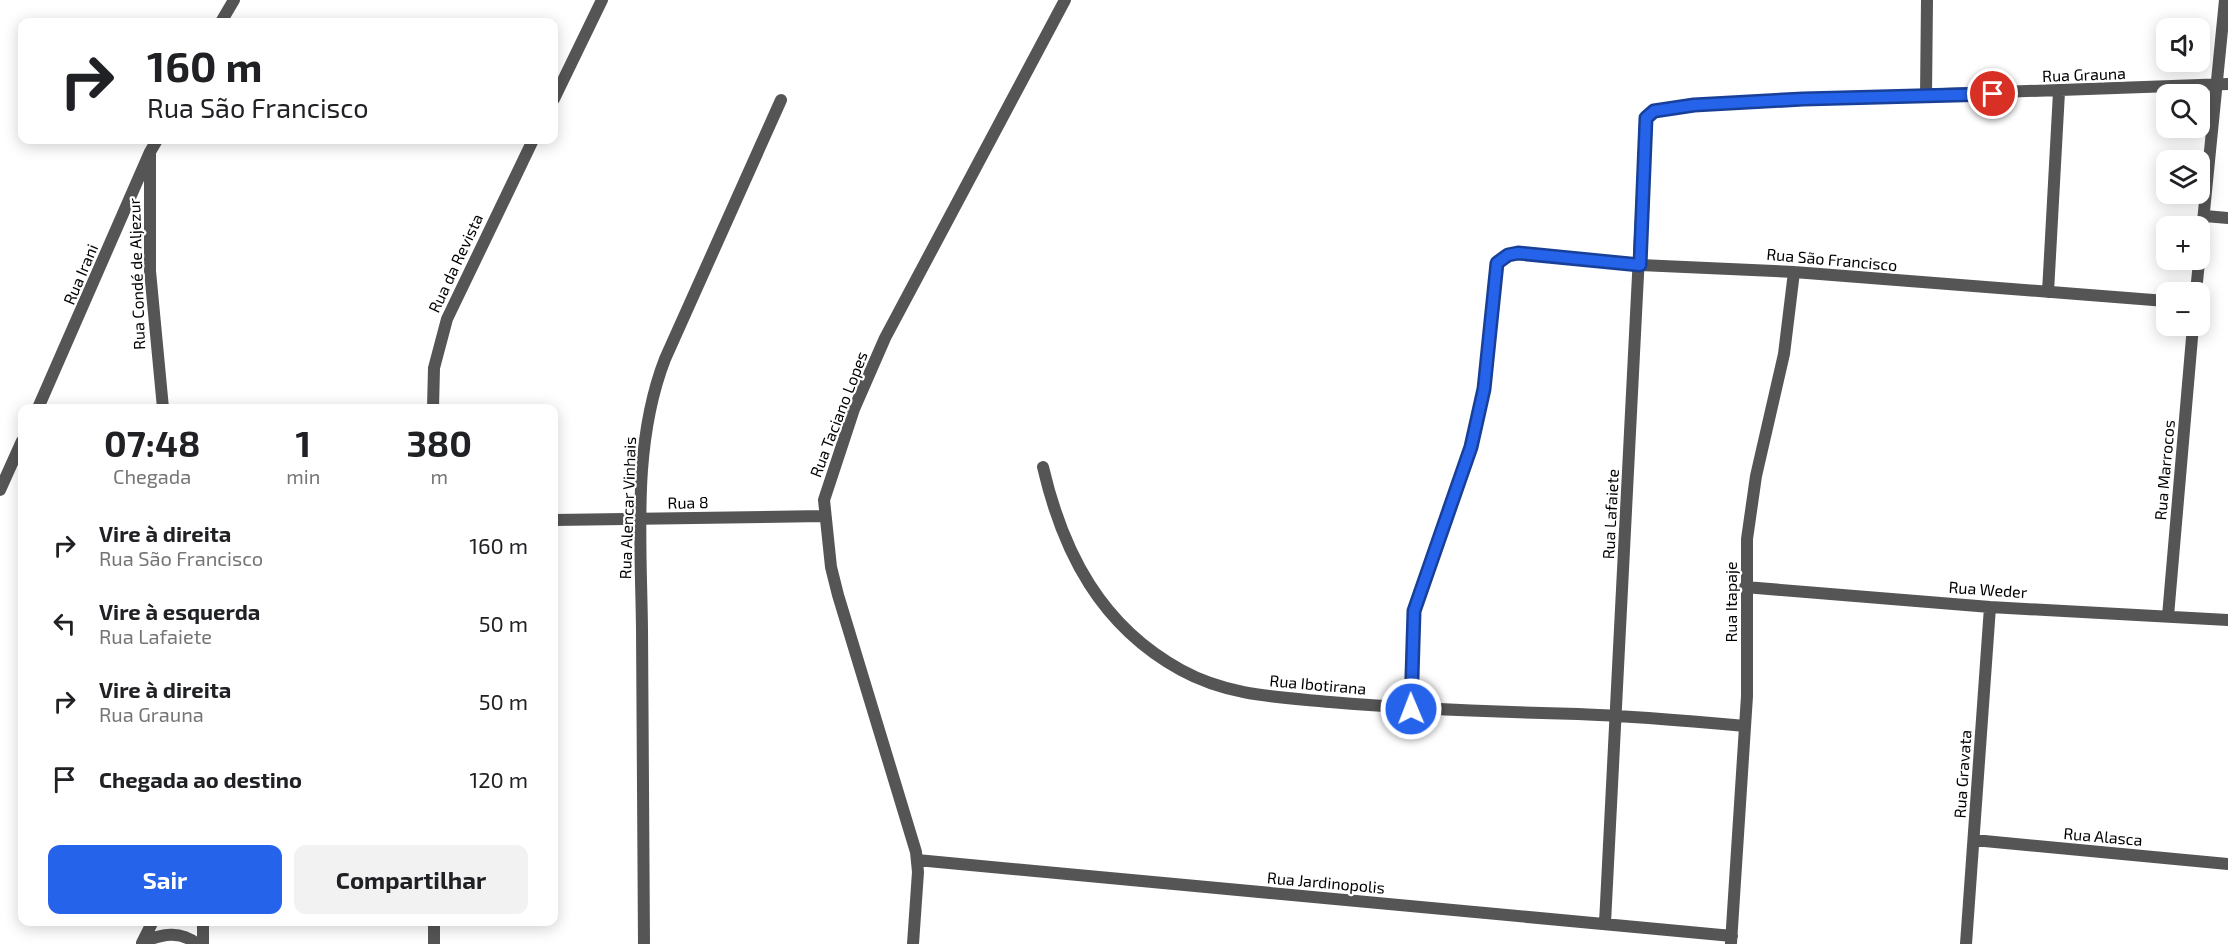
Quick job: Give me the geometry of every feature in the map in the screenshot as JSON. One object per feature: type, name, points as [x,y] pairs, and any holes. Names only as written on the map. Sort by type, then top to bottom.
[{"type":"street","points":[[223,18],[234,0]]},
{"type":"street","points":[[558,91],[602,0]]},
{"type":"street","name":"Rua Taciano Lopes","points":[[913,944],[917,860],[838,595],[824,516],[824,500],[839,449],[885,338],[1065,0]]},
{"type":"street","points":[[1926,96],[1927,0]]},
{"type":"street","points":[[2205,216],[2222,84],[2225,0]]},
{"type":"street","name":"Rua Grauna","points":[[1654,111],[1694,105],[1803,99],[2059,92],[2222,84]]},
{"type":"street","points":[[2048,292],[2059,92]]},
{"type":"street","name":"Rua Alencar Vinhais","points":[[644,944],[641,520],[645,434],[658,376],[781,100]]},
{"type":"street","name":"Rua Lafaiete","points":[[1605,923],[1646,118],[1654,111]]},
{"type":"street","points":[[150,152],[155,144]]},
{"type":"street","name":"Rua da Revista","points":[[433,404],[434,368],[441,335],[454,302],[531,144]]},
{"type":"street","name":"Rua Irani","points":[[40,404],[150,152]]},
{"type":"street","name":"Rua Condé de Aljezur","points":[[150,152],[150,272],[163,404]]},
{"type":"street","points":[[2210,216],[2228,218]]},
{"type":"street","name":"Rua São Francisco","points":[[1411,709],[1414,611],[1471,447],[1484,389],[1497,263],[1508,255],[1518,253],[1640,265],[1794,272],[2156,300]]},
{"type":"street","name":"Rua Itapaje","points":[[1731,940],[1745,726],[1745,588],[1750,509],[1784,354],[1794,272]]},
{"type":"street","name":"Rua Marrocos","points":[[2168,616],[2192,336]]},
{"type":"street","points":[[0,490],[18,450]]},
{"type":"street","name":"Rua Ibotirana","points":[[1043,467],[1063,537],[1106,610],[1159,656],[1183,671],[1240,693],[1411,709],[1615,715],[1745,726]]},
{"type":"street","name":"Rua 8","points":[[558,520],[824,516]]},
{"type":"street","name":"Rua Weder","points":[[1745,588],[1990,607],[2228,620]]},
{"type":"street","name":"Rua Gravata","points":[[1966,944],[1990,607]]},
{"type":"street","name":"Rua Alasca","points":[[1974,840],[2228,864]]},
{"type":"street","name":"Rua Jardinopolis","points":[[917,860],[1605,923],[1731,940]]},
{"type":"street","points":[[142,943],[150,926]]},
{"type":"street","points":[[203,926],[203,944]]},
{"type":"street","points":[[434,926],[434,944]]},
{"type":"street","points":[[142,943],[168,934],[182,935],[197,944]]},
{"type":"route","points":[[1411,709],[1411,644],[1414,611],[1425,573],[1450,513],[1471,447],[1484,389],[1497,263],[1508,255],[1518,253],[1640,265],[1645,128],[1646,118],[1654,111],[1694,105],[1803,99],[1993,94]]}]
